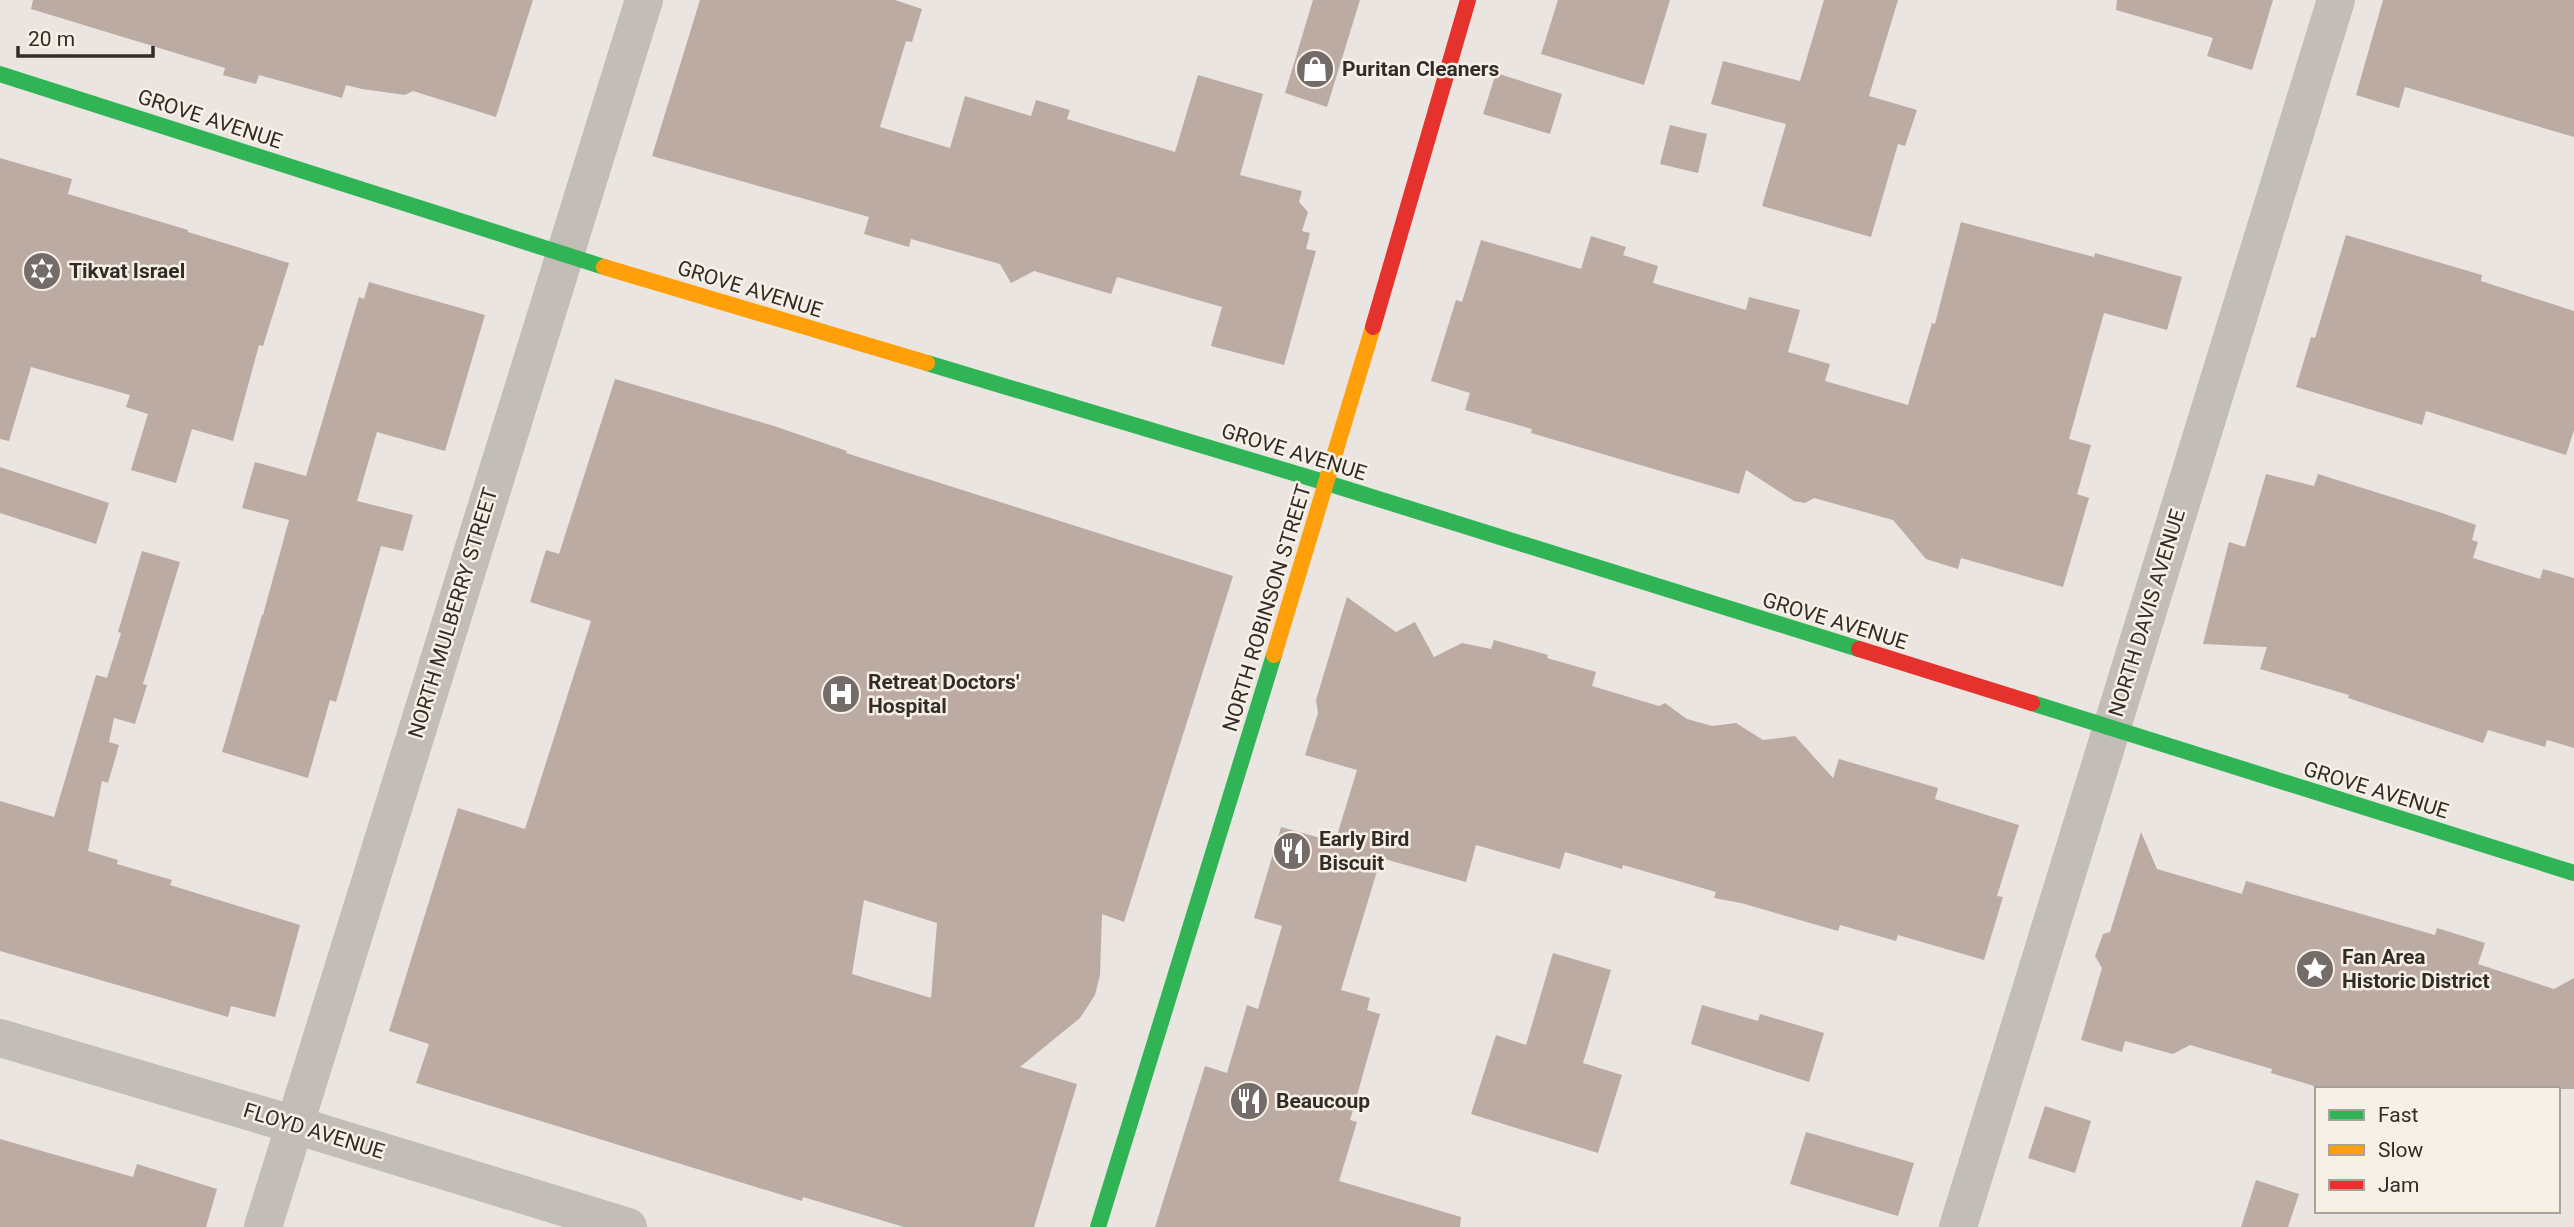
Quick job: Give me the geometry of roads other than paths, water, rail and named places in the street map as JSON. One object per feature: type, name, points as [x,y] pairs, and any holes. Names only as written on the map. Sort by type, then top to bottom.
[{"type":"street","name":"NORTH MULBERRY STREET","points":[[263,1227],[644,0]]},
{"type":"street","name":"NORTH ROBINSON STREET","points":[[1098,1227],[1327,483],[1468,0]]},
{"type":"street","name":"NORTH DAVIS AVENUE","points":[[1958,1227],[2336,0]]},
{"type":"street","name":"GROVE AVENUE","points":[[0,74],[565,255],[1327,483],[2574,873]]},
{"type":"street","name":"FLOYD AVENUE","points":[[0,1038],[628,1227]]},
{"type":"place","name":"Puritan Cleaners","points":[[1315,69]]},
{"type":"place","name":"Tikvat Israel","points":[[42,271]]},
{"type":"place","name":"Retreat Doctors' Hospital","points":[[841,694]]},
{"type":"place","name":"Early Bird Biscuit","points":[[1292,851]]},
{"type":"place","name":"Fan Area Historic District","points":[[2315,969]]},
{"type":"place","name":"Beaucoup","points":[[1249,1101]]}]
